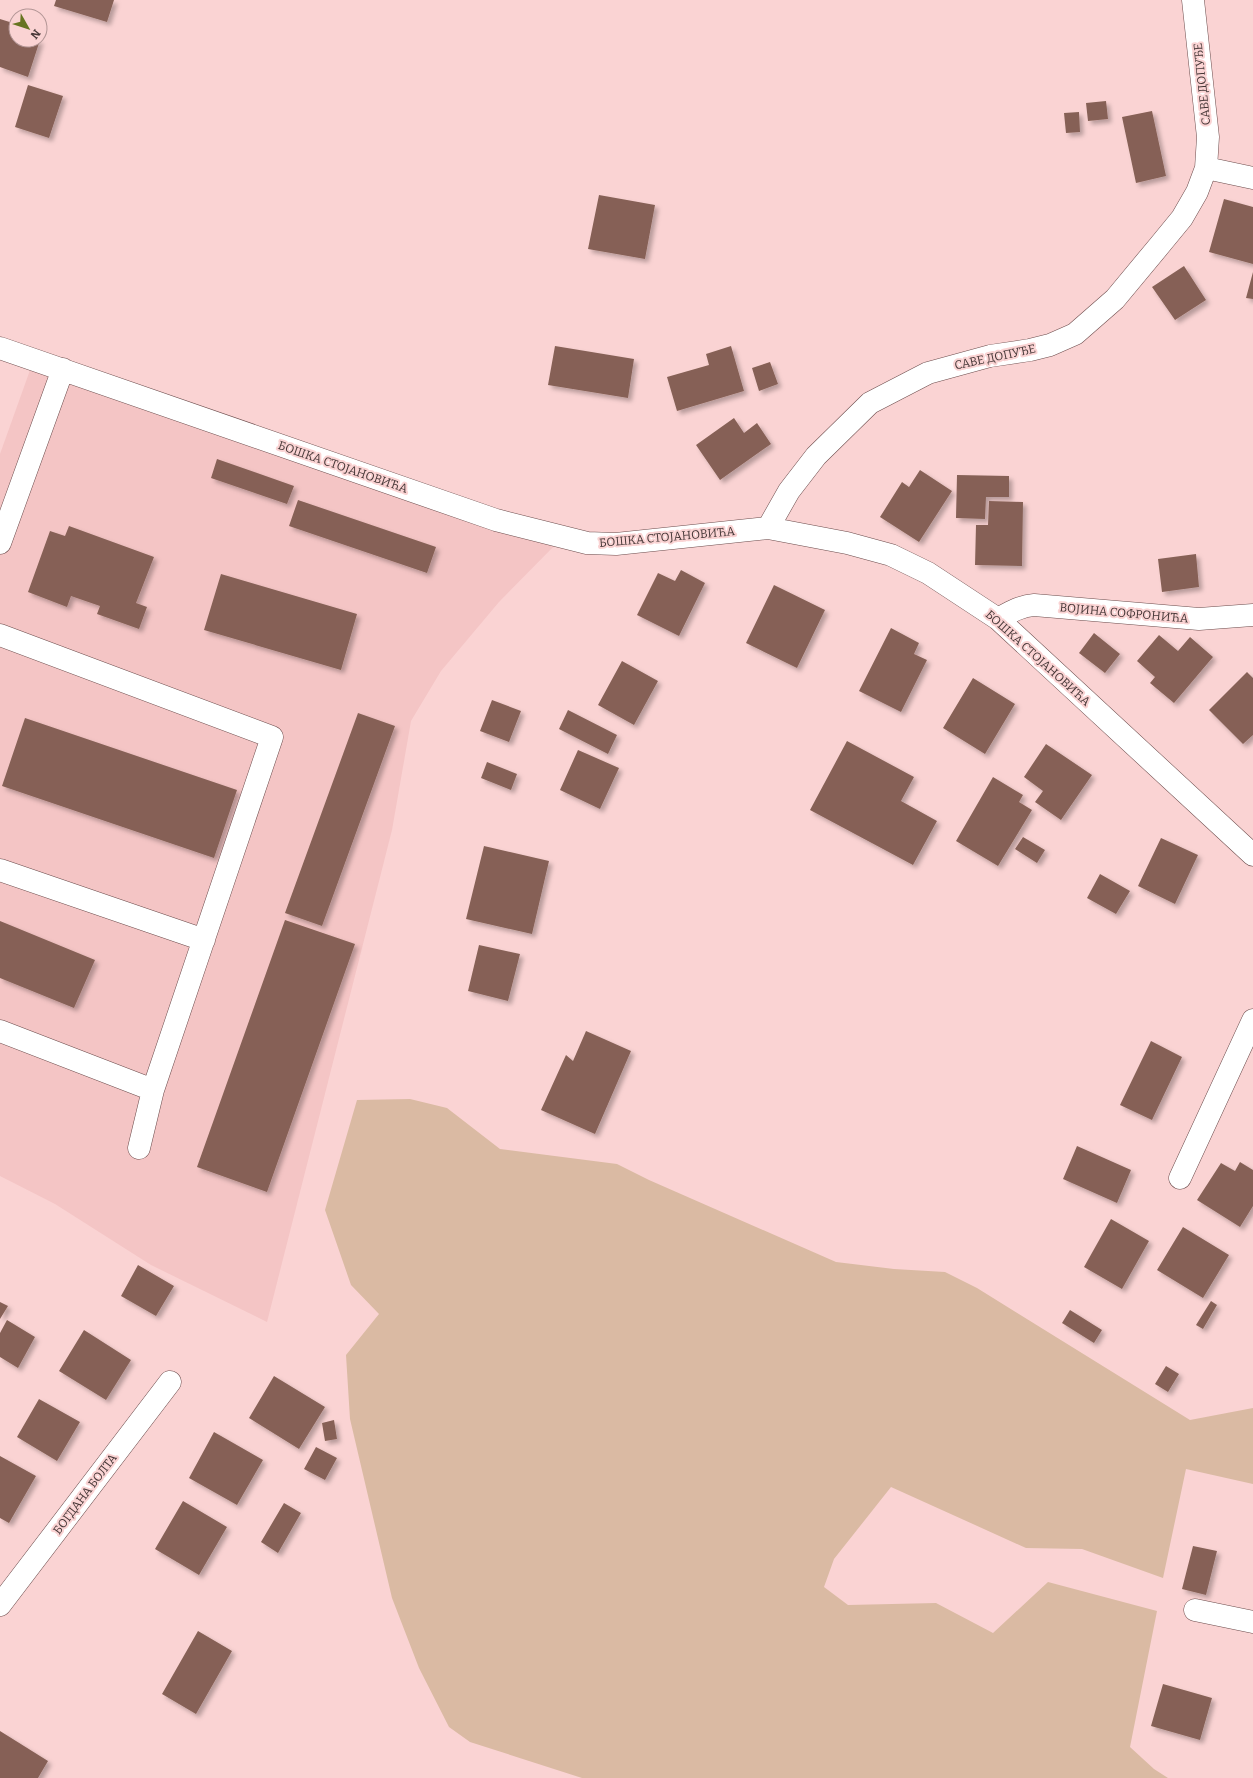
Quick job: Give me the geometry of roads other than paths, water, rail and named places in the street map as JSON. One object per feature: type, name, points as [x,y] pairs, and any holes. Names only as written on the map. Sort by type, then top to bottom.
[{"type":"street","name":"САВЕ ДОПУЂЕ","points":[[768,528],[789,491],[812,461],[870,403],[928,373],[990,356],[1030,350],[1050,345],[1075,334],[1115,299],[1182,218],[1197,192],[1206,168],[1208,137],[1193,0]]},
{"type":"street","points":[[1206,168],[1253,178]]},
{"type":"street","name":"БОШКА СТОЈАНОВИЋА","points":[[0,348],[63,368],[496,520],[562,538],[587,543],[616,544],[768,528],[847,543],[891,555],[928,573],[998,619],[1253,855]]},
{"type":"street","points":[[0,543],[63,368]]},
{"type":"street","name":"ВОЈИНА СОФРОНИЋА","points":[[998,619],[1017,609],[1034,605],[1199,619],[1253,615]]},
{"type":"street","points":[[0,635],[272,737],[153,1090],[139,1148]]},
{"type":"street","points":[[0,870],[204,940]]},
{"type":"street","points":[[1180,1178],[1253,1020]]},
{"type":"street","points":[[0,1030],[153,1090]]},
{"type":"street","name":"БОГДАНА БОЛТА","points":[[0,1606],[170,1382]]},
{"type":"street","points":[[1195,1610],[1253,1622]]}]
